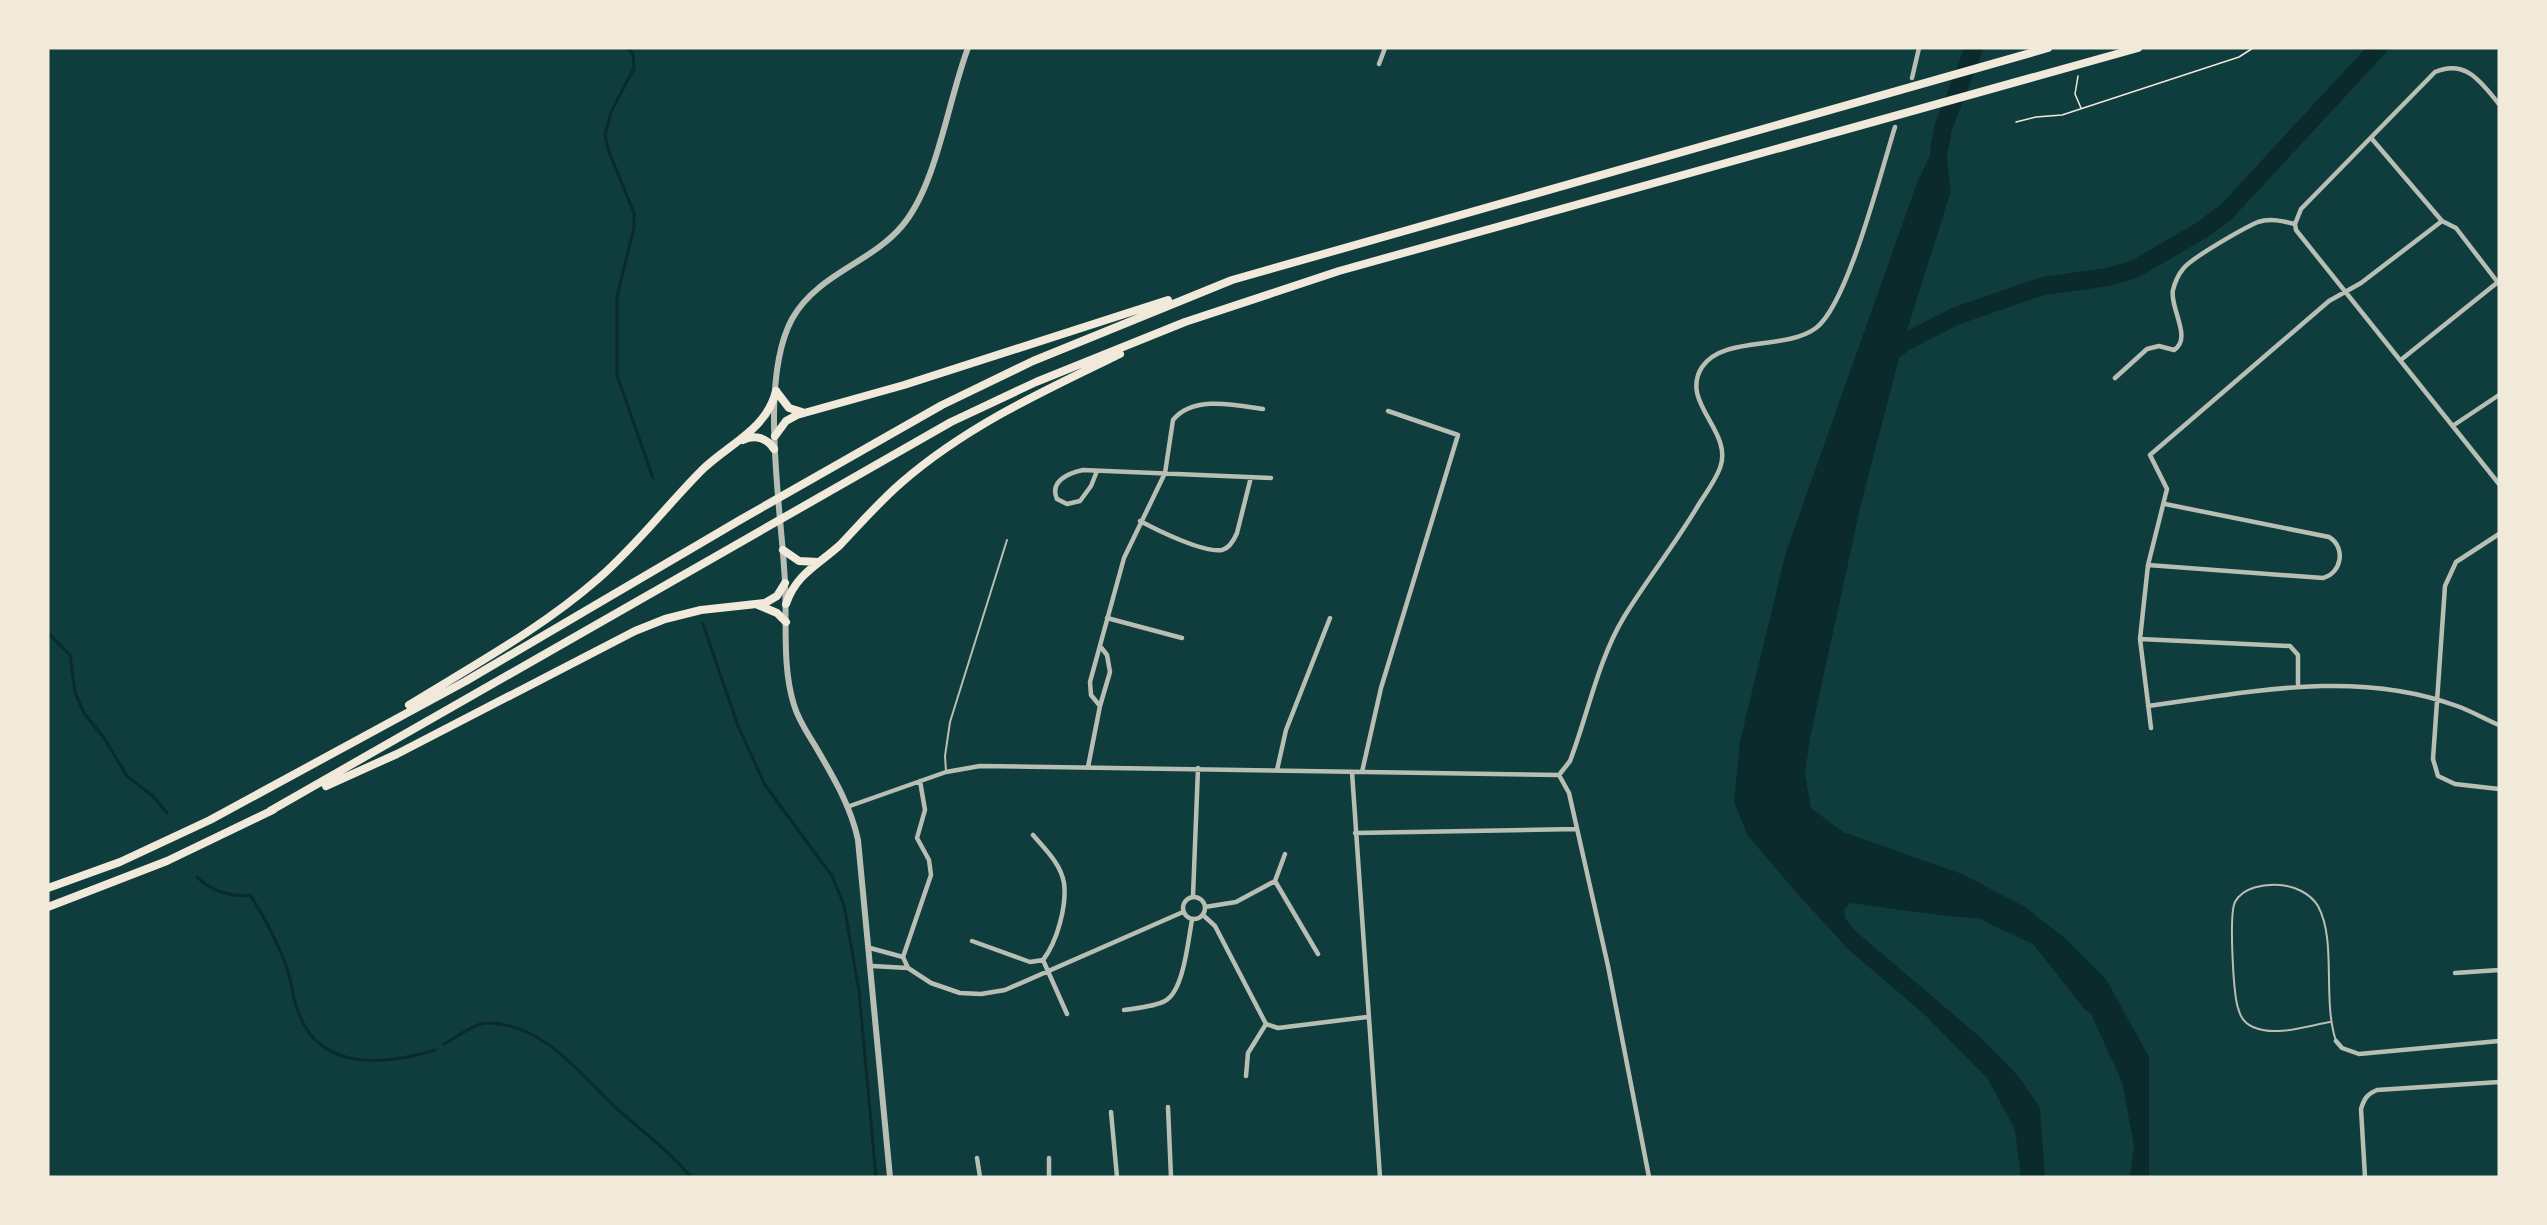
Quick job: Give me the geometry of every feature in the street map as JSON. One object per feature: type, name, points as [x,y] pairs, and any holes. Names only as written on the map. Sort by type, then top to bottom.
[{"type":"highway","points":[[775,436],[791,417],[904,385],[1232,280],[2048,48]]},
{"type":"highway","points":[[270,811],[490,688],[750,536],[996,399],[1185,322],[1339,271],[2118,56],[2138,48]]},
{"type":"highway","points":[[48,888],[158,846],[229,810],[465,681],[811,478],[992,380],[1232,280]]},
{"type":"highway","points":[[786,604],[795,584],[837,548],[901,483],[977,427],[1023,401],[1185,322]]},
{"type":"highway","points":[[776,391],[789,408],[809,412]]},
{"type":"highway","points":[[343,747],[548,619],[618,561],[703,469],[765,418],[776,391]]},
{"type":"highway","points":[[727,448],[753,437],[765,440],[774,449]]},
{"type":"highway","points":[[783,550],[799,561],[818,562]]},
{"type":"highway","points":[[48,907],[167,861],[270,811],[397,754],[635,631],[665,619],[701,610],[758,605],[777,596],[785,583]]},
{"type":"highway","points":[[758,605],[771,609],[786,622]]},
{"type":"street","points":[[890,1177],[873,966],[858,840],[840,789],[801,723],[793,704],[788,670],[783,550],[774,449],[776,391],[782,343],[798,310],[812,292],[894,234],[915,205],[931,169],[955,84],[968,48]]},
{"type":"street","points":[[1378,64],[1385,48]]},
{"type":"street","points":[[1912,78],[1919,48]]},
{"type":"street","points":[[2499,104],[2477,77],[2467,70],[2456,66],[2435,72],[2372,139],[2301,209],[2295,224],[2296,230],[2402,359],[2499,484]]},
{"type":"street","points":[[1559,775],[1570,761],[1607,653],[1623,619],[1677,542],[1720,468],[1723,452],[1719,438],[1696,397],[1698,376],[1702,368],[1718,354],[1731,349],[1801,336],[1815,328],[1828,316],[1845,283],[1895,128]]},
{"type":"street","points":[[2372,139],[2442,221],[2456,228],[2498,283],[2402,359]]},
{"type":"street","points":[[2115,378],[2147,349],[2159,346],[2174,350],[2180,345],[2182,338],[2172,297],[2177,278],[2188,263],[2258,222],[2279,220],[2295,224]]},
{"type":"street","points":[[2151,728],[2140,639],[2148,565],[2165,504],[2166,483],[2150,460],[2153,450],[2329,301],[2347,291],[2442,221]]},
{"type":"street","points":[[2454,425],[2499,395]]},
{"type":"street","points":[[1100,706],[1089,689],[1107,618],[1124,558],[1165,473],[1170,456],[1171,429],[1178,414],[1217,402],[1263,409]]},
{"type":"street","points":[[1362,772],[1381,688],[1458,435],[1388,411]]},
{"type":"street","points":[[1097,471],[1091,486],[1080,501],[1067,504],[1057,499],[1056,485],[1067,475],[1083,470],[1271,478]]},
{"type":"street","points":[[1140,521],[1178,540],[1215,550],[1224,550],[1237,533],[1251,477]]},
{"type":"street","points":[[2148,565],[2323,578],[2330,576],[2337,568],[2341,551],[2339,545],[2329,537],[2165,504]]},
{"type":"street","points":[[2499,534],[2457,562],[2445,586],[2433,759],[2438,776],[2455,784],[2499,789]]},
{"type":"street","points":[[1107,618],[1182,638]]},
{"type":"street","points":[[1277,771],[1286,730],[1330,618]]},
{"type":"street","points":[[2140,639],[2290,646],[2298,655],[2298,686]]},
{"type":"street","points":[[1088,767],[1100,706],[1110,672],[1107,655],[1100,646]]},
{"type":"street","points":[[2148,706],[2298,686],[2354,685],[2438,700],[2499,725]]},
{"type":"street","points":[[847,807],[946,772],[980,766],[1559,775]]},
{"type":"street","points":[[1193,896],[1198,768]]},
{"type":"street","points":[[1352,772],[1367,1017],[1380,1177]]},
{"type":"street","points":[[1559,775],[1569,793],[1608,966],[1649,1177]]},
{"type":"street","points":[[908,968],[903,957],[931,875],[929,860],[917,838],[925,810],[920,781]]},
{"type":"street","points":[[1355,833],[1576,829]]},
{"type":"street","points":[[972,941],[1030,962],[1043,960],[1051,950],[1060,921],[1064,883],[1052,857],[1033,835]]},
{"type":"street","points":[[1206,907],[1236,902],[1275,881],[1285,854]]},
{"type":"street","points":[[1275,881],[1318,954]]},
{"type":"street","points":[[1183,912],[1186,899],[1193,896],[1203,901],[1206,907],[1203,915],[1192,920]]},
{"type":"street","points":[[1183,912],[1192,920]]},
{"type":"street","points":[[873,966],[908,968],[945,988],[960,993],[981,994],[1005,990],[1183,912]]},
{"type":"street","points":[[1203,915],[1219,932],[1266,1024],[1278,1028],[1367,1017]]},
{"type":"street","points":[[1124,1010],[1163,1002],[1173,995],[1179,983],[1192,920]]},
{"type":"street","points":[[870,948],[903,957]]},
{"type":"street","points":[[1043,960],[1067,1014]]},
{"type":"street","points":[[2456,973],[2499,970]]},
{"type":"street","points":[[1246,1076],[1248,1053],[1266,1024]]},
{"type":"street","points":[[2336,1041],[2342,1048],[2359,1054],[2499,1041]]},
{"type":"street","points":[[2365,1177],[2361,1109],[2370,1093],[2378,1090],[2499,1082]]},
{"type":"street","points":[[1168,1107],[1171,1177]]},
{"type":"street","points":[[1111,1112],[1117,1177]]},
{"type":"street","points":[[977,1158],[980,1177]]},
{"type":"street","points":[[1049,1158],[1049,1177]]},
{"type":"lane","points":[[946,772],[945,756],[950,722],[1006,540]]},
{"type":"lane","points":[[2330,1022],[2271,1032],[2252,1027],[2244,1021],[2236,1002],[2232,919],[2234,904],[2240,895],[2253,888],[2272,884],[2290,885],[2304,892],[2316,903],[2325,922],[2330,1022],[2336,1041]]},
{"type":"path","points":[[2016,122],[2081,109],[2239,57],[2253,48]]},
{"type":"path","points":[[2078,75],[2075,94],[2081,109]]},
{"type":"water","points":[[1943,128],[1951,191],[1903,343],[1861,504],[1810,738],[1805,774],[1811,808],[1843,832],[1962,874],[2025,907],[2066,939],[2106,979],[2149,1057],[2149,1177],[2130,1177],[2134,1146],[2122,1082],[2076,981],[2039,937],[2021,926],[2001,920],[1946,916],[1851,903],[1844,909],[1845,918],[1853,929],[1981,1038],[2018,1076],[2040,1107],[2045,1177],[2021,1177],[2015,1130],[1988,1079],[1924,1014],[1850,951],[1802,899],[1748,836],[1734,802],[1740,741],[1786,552],[1917,183]]},
{"type":"waterway","points":[[628,48],[633,54],[634,68],[611,112],[605,135],[609,152],[634,213],[634,227],[617,297],[617,375],[653,478]]},
{"type":"waterway","points":[[1939,151],[1943,128],[1974,48]]},
{"type":"waterway","points":[[1884,359],[1903,343],[1956,316],[2043,286],[2108,277],[2135,269],[2202,230],[2227,211],[2378,48]]},
{"type":"waterway","points":[[703,624],[738,726],[765,785],[832,876],[844,905],[859,991],[876,1177]]},
{"type":"waterway","points":[[48,633],[70,655],[75,692],[84,713],[104,738],[127,776],[153,796],[167,813]]},
{"type":"waterway","points":[[197,877],[208,886],[222,892],[250,895],[282,956],[299,1014],[309,1033],[323,1046],[339,1055],[376,1060],[396,1059],[435,1050]]},
{"type":"waterway","points":[[1990,914],[2039,937],[2092,1004]]},
{"type":"waterway","points":[[444,1044],[472,1027],[484,1023],[511,1026],[530,1033],[564,1057],[691,1177]]}]
